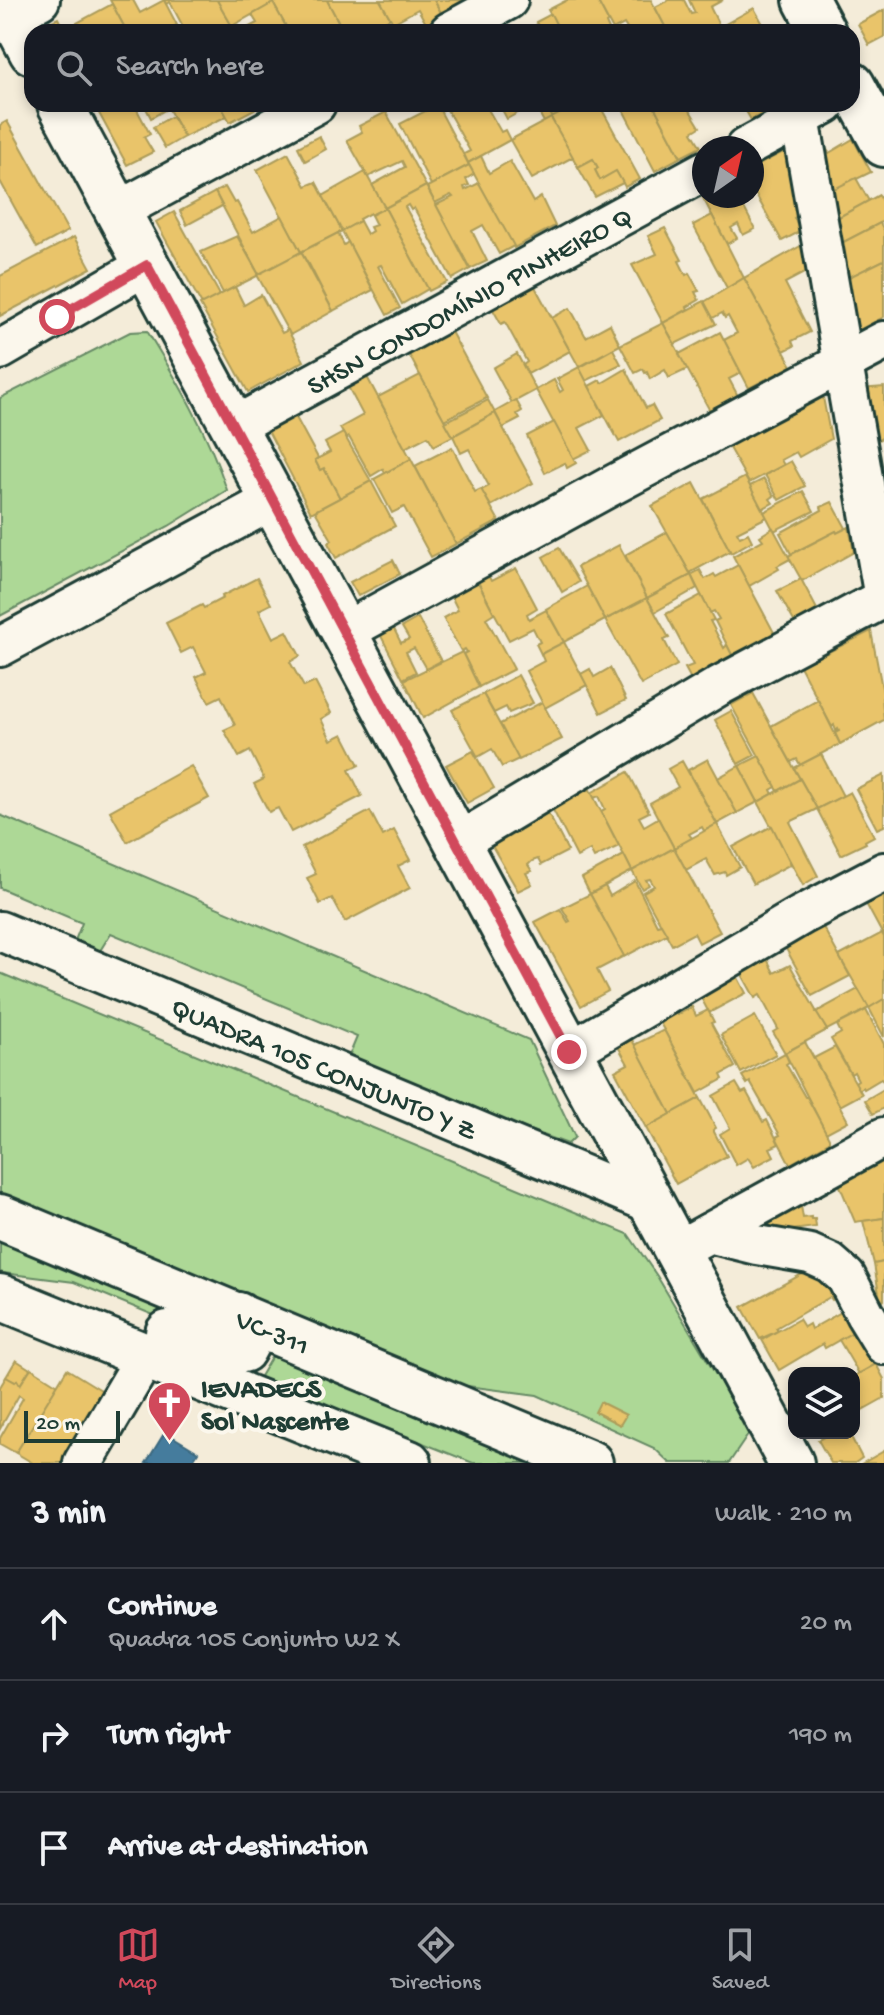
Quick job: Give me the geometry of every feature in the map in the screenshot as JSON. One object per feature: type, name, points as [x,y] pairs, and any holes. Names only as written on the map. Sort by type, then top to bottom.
[{"type":"street","points":[[464,24],[508,0]]},
{"type":"street","points":[[806,0],[819,24]]},
{"type":"street","points":[[64,112],[650,1203],[692,1242],[767,1444],[791,1463]]},
{"type":"street","points":[[118,211],[301,112]]},
{"type":"street","points":[[764,137],[810,112]]},
{"type":"street","points":[[457,843],[719,686],[884,598],[844,363],[837,112]]},
{"type":"street","points":[[852,112],[884,144]]},
{"type":"street","name":"SHSN CONDOMÍNIO PINHEIRO Q","points":[[233,427],[692,178]]},
{"type":"street","points":[[0,350],[147,265]]},
{"type":"street","points":[[344,632],[884,341]]},
{"type":"street","points":[[0,647],[273,500]]},
{"type":"street","points":[[569,1052],[802,915],[884,872]]},
{"type":"street","name":"QUADRA 105 CONJUNTO Y Z","points":[[0,931],[650,1203]]},
{"type":"street","points":[[692,1242],[884,1137]]},
{"type":"street","name":"VC-311","points":[[0,1217],[590,1463]]},
{"type":"street","points":[[692,1242],[757,1245],[810,1254],[830,1263],[846,1277],[884,1345]]},
{"type":"street","points":[[0,1296],[54,1286],[222,1354],[243,1350],[249,1339],[238,1315]]},
{"type":"street","points":[[0,1296],[146,1356],[364,1455],[409,1463]]},
{"type":"street","points":[[83,1463],[146,1356]]},
{"type":"green space","points":[[147,331],[192,408],[227,490],[169,526],[0,616],[0,398],[130,332]]},
{"type":"green space","points":[[0,815],[529,1040],[575,1137],[568,1144],[349,1056],[357,1037],[111,933],[98,954],[74,943],[82,923],[0,888]]},
{"type":"green space","points":[[0,973],[628,1234],[657,1276],[750,1432],[729,1463],[670,1463],[654,1448],[537,1395],[452,1384],[0,1198]]},
{"type":"green space","points":[[0,1234],[237,1333],[228,1346],[74,1282],[0,1272]]},
{"type":"green space","points":[[275,1351],[557,1463],[473,1463],[259,1378]]},
{"type":"building: Homes","points":[[110,0],[133,0],[140,13],[164,0],[176,24],[123,24]]},
{"type":"building: Homes","points":[[164,0],[217,0],[231,24],[182,24],[170,2],[166,4]]},
{"type":"building: Homes","points":[[217,0],[272,0],[273,3],[231,24]]},
{"type":"building: Homes","points":[[280,0],[327,0],[339,23],[285,24],[273,3]]},
{"type":"building: Homes","points":[[327,0],[380,0],[390,18],[379,24],[340,24]]},
{"type":"building: Homes","points":[[380,0],[434,0],[445,20],[438,24],[426,24],[418,9],[393,23]]},
{"type":"building: Homes","points":[[434,0],[485,0],[446,21]]},
{"type":"building: Homes","points":[[567,0],[597,0],[608,21],[606,24],[556,24],[548,10]]},
{"type":"building: Homes","points":[[597,0],[651,0],[664,24],[624,24],[610,24]]},
{"type":"building: Homes","points":[[669,0],[684,0],[691,14],[695,13],[689,0],[723,0],[710,7],[718,24],[664,24],[655,7]]},
{"type":"building: Homes","points":[[273,3],[285,24],[255,24],[252,15]]},
{"type":"building: Homes","points":[[112,4],[123,24],[75,24]]},
{"type":"building: Homes","points":[[754,8],[763,24],[725,24]]},
{"type":"building: Homes","points":[[884,10],[884,37],[869,45],[858,24]]},
{"type":"building: Homes","points":[[551,14],[556,24],[537,24]]},
{"type":"building: Homes","points":[[98,112],[138,112],[150,134],[144,137],[153,152],[127,165]]},
{"type":"building: Homes","points":[[170,112],[225,112],[227,116],[184,137]]},
{"type":"building: Homes","points":[[224,112],[249,112],[230,122]]},
{"type":"building: Homes","points":[[386,112],[426,186],[385,208],[372,185],[405,167],[402,161],[368,177],[347,140],[362,132],[359,126]]},
{"type":"building: Homes","points":[[423,112],[441,112],[469,165],[431,185],[400,124]]},
{"type":"building: Homes","points":[[448,112],[490,112],[501,132],[505,130],[510,140],[468,163],[464,154],[470,151]]},
{"type":"building: Homes","points":[[503,112],[520,112],[507,119]]},
{"type":"building: Homes","points":[[538,112],[550,112],[553,118],[544,122]]},
{"type":"building: Homes","points":[[550,112],[564,112],[553,118]]},
{"type":"building: Homes","points":[[563,112],[603,112],[640,179],[625,187],[616,171],[600,180],[593,159],[578,167],[551,118]]},
{"type":"building: Homes","points":[[624,112],[657,112],[681,157],[655,171]]},
{"type":"building: Homes","points":[[657,112],[691,112],[700,127],[692,132],[692,152],[681,157]]},
{"type":"building: Homes","points":[[746,112],[766,112],[751,120]]},
{"type":"building: Homes","points":[[172,116],[184,137],[165,148],[153,127]]},
{"type":"building: Homes","points":[[551,118],[573,157],[532,179],[510,140]]},
{"type":"building: Homes","points":[[7,121],[68,231],[37,248],[0,181],[0,125]]},
{"type":"building: Homes","points":[[319,136],[326,149],[305,161],[298,147]]},
{"type":"building: Homes","points":[[853,139],[871,172],[826,194],[822,141],[829,153]]},
{"type":"building: Homes","points":[[789,149],[801,214],[794,218],[801,231],[782,241],[763,208],[764,162]]},
{"type":"building: Homes","points":[[288,153],[306,186],[316,182],[342,231],[301,252],[257,170]]},
{"type":"building: Homes","points":[[481,156],[489,173],[510,161],[533,202],[541,197],[555,226],[514,248],[468,163]]},
{"type":"building: Homes","points":[[593,159],[600,180],[616,171],[623,183],[595,197],[578,167]]},
{"type":"building: Homes","points":[[469,165],[474,174],[466,179],[469,185],[464,187],[465,190],[479,183],[514,246],[499,254],[483,225],[472,231],[487,261],[470,269],[436,205],[453,197],[451,195],[435,203],[427,187]]},
{"type":"building: Homes","points":[[365,172],[385,208],[370,213],[342,231],[323,196]]},
{"type":"building: Homes","points":[[856,178],[869,201],[828,223],[824,194]]},
{"type":"building: Homes","points":[[426,186],[470,269],[452,279],[414,208],[411,210],[408,205],[405,207],[447,282],[429,291],[385,208]]},
{"type":"building: Homes","points":[[225,187],[253,232],[282,216],[301,252],[259,275],[215,192]]},
{"type":"building: Homes","points":[[215,192],[222,206],[187,225],[180,211]]},
{"type":"building: Homes","points":[[879,195],[884,205],[884,221],[832,248],[828,223]]},
{"type":"building: Homes","points":[[385,208],[428,289],[402,304],[381,265],[378,266],[400,308],[387,315],[342,231],[360,221],[367,234],[372,231],[370,227],[376,225],[371,215]]},
{"type":"building: Homes","points":[[708,208],[744,208],[755,229],[743,235],[738,224],[731,228],[737,238],[727,244]]},
{"type":"building: Homes","points":[[174,212],[220,295],[202,305],[156,222]]},
{"type":"building: Homes","points":[[712,215],[744,278],[727,288],[693,225]]},
{"type":"building: Homes","points":[[880,223],[884,230],[884,260],[838,283],[832,248]]},
{"type":"building: Homes","points":[[665,228],[682,260],[679,261],[686,275],[689,273],[699,291],[695,292],[699,300],[663,323],[632,265],[657,254],[648,236]]},
{"type":"building: Homes","points":[[338,233],[344,245],[348,242],[373,290],[333,311],[301,252]]},
{"type":"building: Homes","points":[[237,236],[259,275],[223,293],[201,252]]},
{"type":"building: Homes","points":[[74,237],[91,268],[0,316],[0,276]]},
{"type":"building: Homes","points":[[804,244],[808,271],[785,283],[810,332],[792,341],[794,346],[784,351],[744,278]]},
{"type":"building: Homes","points":[[301,252],[333,311],[290,335],[257,275]]},
{"type":"building: Homes","points":[[884,260],[884,317],[848,336],[845,317],[854,312],[839,282]]},
{"type":"building: Homes","points":[[744,278],[792,366],[749,388],[724,340],[737,333],[728,316],[725,318],[722,313],[713,318],[704,302]]},
{"type":"building: Homes","points":[[533,283],[570,351],[528,374],[523,365],[527,362],[505,322],[501,324],[491,306]]},
{"type":"building: Homes","points":[[235,287],[244,305],[261,295],[282,333],[288,330],[304,361],[248,392],[200,305]]},
{"type":"building: Homes","points":[[704,301],[716,324],[675,344],[663,323]]},
{"type":"building: Homes","points":[[570,308],[586,337],[610,324],[620,345],[579,367],[552,318]]},
{"type":"building: Homes","points":[[663,323],[688,369],[669,378],[665,370],[650,379],[643,369],[635,373],[620,345]]},
{"type":"building: Homes","points":[[449,328],[487,398],[444,420],[407,351]]},
{"type":"building: Homes","points":[[720,332],[741,373],[729,379],[738,396],[710,411],[679,354]]},
{"type":"building: Homes","points":[[613,349],[621,364],[586,381],[579,368]]},
{"type":"building: Homes","points":[[517,354],[536,390],[512,403],[493,368]]},
{"type":"building: Homes","points":[[579,367],[604,415],[579,428],[591,450],[573,459],[536,390],[554,380],[560,392],[563,390],[557,379]]},
{"type":"building: Homes","points":[[626,369],[646,408],[652,405],[660,420],[619,442],[589,386],[600,380],[602,383]]},
{"type":"building: Homes","points":[[366,375],[411,459],[385,473],[383,469],[371,476],[349,437],[346,439],[340,428],[363,415],[347,385]]},
{"type":"building: Homes","points":[[420,375],[453,436],[434,446],[428,436],[405,448],[378,397]]},
{"type":"building: Homes","points":[[884,387],[884,437],[867,446],[860,389]]},
{"type":"building: Homes","points":[[822,392],[831,439],[799,457],[796,452],[781,460],[784,465],[749,483],[728,446]]},
{"type":"building: Homes","points":[[488,400],[495,413],[453,436],[445,422]]},
{"type":"building: Homes","points":[[516,400],[522,411],[517,414],[520,419],[503,428],[495,412]]},
{"type":"building: Homes","points":[[293,412],[318,458],[315,460],[320,470],[324,468],[340,498],[311,513],[266,427]]},
{"type":"building: Homes","points":[[495,413],[533,483],[491,506],[481,490],[489,486],[469,449],[461,453],[453,436]]},
{"type":"building: Homes","points":[[554,422],[576,463],[567,468],[565,463],[545,473],[527,436]]},
{"type":"building: Homes","points":[[343,433],[371,481],[340,498],[324,468],[320,470],[315,460],[330,452],[325,443]]},
{"type":"building: Homes","points":[[452,447],[475,492],[481,489],[499,521],[456,544],[415,466]]},
{"type":"building: Homes","points":[[411,459],[456,544],[431,557],[404,507],[392,513],[374,479]]},
{"type":"building: Homes","points":[[791,461],[805,486],[779,500],[765,475]]},
{"type":"building: Homes","points":[[745,477],[767,517],[737,532],[740,537],[748,533],[752,541],[731,553],[703,499]]},
{"type":"building: Homes","points":[[764,479],[774,496],[770,499],[773,503],[762,509],[750,486]]},
{"type":"building: Homes","points":[[371,481],[395,526],[336,558],[328,543],[332,540],[315,511]]},
{"type":"building: Homes","points":[[694,483],[730,551],[690,573],[652,506]]},
{"type":"building: Homes","points":[[803,491],[814,511],[774,531],[764,512]]},
{"type":"building: Homes","points":[[832,502],[846,528],[791,554],[780,533]]},
{"type":"building: Homes","points":[[849,527],[854,552],[802,581],[788,556]]},
{"type":"building: Homes","points":[[773,528],[790,559],[749,586],[733,556],[763,540],[760,536]]},
{"type":"building: Homes","points":[[667,532],[691,575],[647,598],[625,555]]},
{"type":"building: Homes","points":[[619,545],[647,598],[605,620],[577,567]]},
{"type":"building: Homes","points":[[559,548],[579,582],[562,592],[543,557]]},
{"type":"building: Homes","points":[[393,560],[400,574],[358,596],[350,582]]},
{"type":"building: Homes","points":[[738,565],[777,638],[735,661],[715,621],[719,619],[714,611],[710,613],[691,575],[700,570],[705,579],[714,574],[716,577]]},
{"type":"building: Homes","points":[[516,568],[537,608],[527,614],[529,619],[546,610],[564,642],[541,654],[536,644],[540,642],[533,628],[509,640],[477,581],[488,575],[491,581]]},
{"type":"building: Homes","points":[[691,575],[697,588],[655,612],[647,598]]},
{"type":"building: Homes","points":[[257,578],[271,604],[259,610],[273,638],[287,631],[300,656],[290,662],[304,687],[315,682],[331,713],[321,719],[331,740],[343,734],[359,765],[349,770],[362,796],[291,832],[278,808],[269,812],[254,784],[264,779],[250,751],[239,757],[224,730],[235,725],[221,696],[209,702],[196,677],[206,672],[193,647],[181,653],[166,623],[202,605],[204,608]]},
{"type":"building: Homes","points":[[476,578],[494,613],[486,618],[514,669],[479,687],[463,654],[467,652],[465,649],[461,651],[443,618],[458,610],[450,594]]},
{"type":"building: Homes","points":[[801,579],[819,613],[796,625],[777,591]]},
{"type":"building: Homes","points":[[587,586],[605,620],[564,642],[546,609]]},
{"type":"building: Homes","points":[[701,595],[714,620],[710,621],[724,648],[727,645],[735,661],[693,683],[685,668],[693,665],[666,614]]},
{"type":"building: Homes","points":[[647,598],[669,638],[664,640],[677,665],[641,685],[605,620]]},
{"type":"building: Homes","points":[[418,618],[441,661],[426,669],[414,648],[406,652],[416,672],[403,679],[380,634],[393,627],[401,643],[409,639],[402,627]]},
{"type":"building: Homes","points":[[871,631],[884,698],[884,720],[840,744],[835,733],[838,729],[836,731],[834,725],[832,727],[800,666]]},
{"type":"building: Homes","points":[[564,642],[587,685],[545,708],[526,671],[544,661],[541,654]]},
{"type":"building: Homes","points":[[462,652],[479,687],[423,718],[404,680]]},
{"type":"building: Homes","points":[[610,668],[626,700],[601,713],[581,674],[590,669],[594,677]]},
{"type":"building: Homes","points":[[518,675],[533,703],[509,713],[506,707],[494,713],[483,694]]},
{"type":"building: Homes","points":[[753,693],[800,779],[778,791],[731,705]]},
{"type":"building: Homes","points":[[483,694],[519,759],[502,767],[492,749],[478,757],[452,710]]},
{"type":"building: Homes","points":[[818,700],[840,744],[800,765],[797,759],[791,762],[771,726]]},
{"type":"building: Homes","points":[[542,702],[562,739],[519,760],[500,724]]},
{"type":"building: Homes","points":[[731,711],[755,755],[738,764],[715,720]]},
{"type":"building: Homes","points":[[473,751],[494,788],[467,803],[446,765]]},
{"type":"building: Homes","points":[[821,754],[843,796],[817,809],[794,768]]},
{"type":"building: Homes","points":[[759,756],[776,787],[771,790],[773,794],[758,802],[739,766]]},
{"type":"building: Homes","points":[[708,759],[737,813],[717,824],[688,770]]},
{"type":"building: Homes","points":[[682,761],[717,824],[689,834],[692,838],[674,848],[650,803],[678,787],[668,769]]},
{"type":"building: Homes","points":[[191,766],[209,798],[127,842],[110,811]]},
{"type":"building: Homes","points":[[739,766],[758,802],[737,813],[718,778]]},
{"type":"building: Homes","points":[[628,772],[649,812],[639,817],[644,826],[658,818],[674,848],[632,871],[601,811],[605,809],[599,796],[594,798],[591,793]]},
{"type":"building: Homes","points":[[884,775],[884,826],[877,829],[856,789]]},
{"type":"building: Homes","points":[[800,779],[817,809],[790,822],[818,876],[803,885],[758,802]]},
{"type":"building: Homes","points":[[588,786],[619,846],[594,858],[590,850],[577,857],[551,806]]},
{"type":"building: Homes","points":[[850,792],[874,836],[841,855],[817,809]]},
{"type":"building: Homes","points":[[370,811],[383,836],[394,830],[410,860],[398,866],[410,888],[345,922],[332,898],[320,904],[307,878],[316,874],[302,847]]},
{"type":"building: Homes","points":[[547,811],[568,851],[541,865],[538,859],[532,861],[528,865],[532,871],[526,873],[532,884],[518,891],[488,839]]},
{"type":"building: Homes","points":[[717,824],[740,867],[726,875],[725,872],[715,875],[706,859],[686,870],[674,848]]},
{"type":"building: Homes","points":[[772,826],[791,864],[753,884],[733,847]]},
{"type":"building: Homes","points":[[674,848],[720,932],[699,943],[694,933],[672,945],[643,892],[654,886],[650,879],[646,880],[649,885],[642,889],[632,871]]},
{"type":"building: Homes","points":[[624,855],[632,871],[590,894],[582,878]]},
{"type":"building: Homes","points":[[635,881],[657,925],[661,924],[667,934],[624,957],[590,894],[605,886],[610,896]]},
{"type":"building: Homes","points":[[884,891],[884,937],[864,900]]},
{"type":"building: Homes","points":[[590,894],[624,956],[597,970],[608,991],[581,1006],[535,922],[560,909],[570,921],[562,908]]},
{"type":"building: Homes","points":[[823,927],[850,976],[812,996],[785,947]]},
{"type":"building: Homes","points":[[882,933],[884,999],[869,1008],[839,956]]},
{"type":"building: Homes","points":[[765,955],[774,973],[790,965],[827,1030],[785,1053],[773,1032],[778,1029],[760,995],[755,998],[739,969]]},
{"type":"building: Homes","points":[[735,972],[746,993],[709,1013],[698,992]]},
{"type":"building: Homes","points":[[858,989],[869,1008],[827,1030],[816,1012]]},
{"type":"building: Homes","points":[[884,999],[884,1037],[869,1008]]},
{"type":"building: Homes","points":[[692,1007],[696,1016],[708,1010],[714,1022],[711,1023],[735,1067],[721,1075],[723,1079],[698,1093],[658,1019],[674,1009],[677,1015]]},
{"type":"building: Homes","points":[[866,1010],[884,1044],[884,1082],[881,1079],[859,1090],[854,1072],[851,1074],[831,1039],[841,1033],[837,1025]]},
{"type":"building: Homes","points":[[755,1016],[776,1054],[741,1073],[721,1035]]},
{"type":"building: Homes","points":[[664,1030],[700,1098],[671,1114],[634,1045]]},
{"type":"building: Homes","points":[[630,1036],[671,1114],[646,1128],[615,1071],[628,1064],[616,1043]]},
{"type":"building: Homes","points":[[805,1042],[848,1121],[826,1133],[785,1053]]},
{"type":"building: Homes","points":[[835,1047],[862,1094],[840,1106],[814,1058]]},
{"type":"building: Homes","points":[[785,1053],[789,1062],[786,1064],[829,1138],[829,1142],[790,1164],[776,1137],[780,1135],[750,1082],[747,1084],[742,1076]]},
{"type":"building: Homes","points":[[736,1083],[742,1093],[746,1091],[763,1122],[767,1120],[779,1144],[770,1148],[774,1156],[754,1167],[748,1158],[736,1165],[720,1134],[730,1128],[713,1096]]},
{"type":"building: Homes","points":[[884,1089],[884,1108],[873,1114],[865,1100]]},
{"type":"building: Homes","points":[[700,1098],[727,1156],[676,1184],[646,1128]]},
{"type":"building: Homes","points":[[884,1153],[884,1218],[855,1222],[837,1179]]},
{"type":"building: Homes","points":[[801,1206],[803,1218],[815,1219],[816,1227],[768,1233],[765,1218],[782,1215],[786,1208]]},
{"type":"building: Homes","points":[[884,1218],[884,1262],[874,1264],[863,1221]]},
{"type":"building: Homes","points":[[884,1262],[883,1301],[880,1300],[874,1264]]},
{"type":"building: Homes","points":[[822,1263],[840,1296],[832,1300],[830,1297],[776,1328],[778,1331],[760,1339],[742,1307]]},
{"type":"building: Homes","points":[[843,1311],[857,1330],[825,1348],[823,1344],[779,1370],[762,1340],[799,1319],[804,1327],[809,1324],[811,1329]]},
{"type":"building: Homes","points":[[857,1330],[876,1364],[860,1373],[860,1367],[855,1367],[839,1340]]},
{"type":"building: Homes","points":[[16,1360],[30,1369],[20,1385],[17,1380],[15,1382],[6,1377]]},
{"type":"building: Homes","points":[[876,1364],[884,1379],[884,1398],[860,1411],[860,1373]]},
{"type":"building: Homes","points":[[31,1368],[58,1385],[16,1453],[0,1444],[0,1438],[23,1398],[19,1395],[0,1429],[0,1387],[6,1377],[15,1382],[17,1380],[20,1385]]},
{"type":"building: Homes","points":[[67,1369],[106,1393],[67,1463],[33,1463],[16,1453]]},
{"type":"building: Homes","points":[[600,1402],[626,1415],[620,1425],[595,1412]]},
{"type":"building: Homes","points":[[852,1439],[862,1458],[855,1463],[831,1463],[818,1440]]},
{"type":"building: Homes","points":[[884,1451],[884,1463],[863,1463]]},
{"type":"building: Public","name":"IEVADECS Sol Nascente","points":[[165,1432],[198,1452],[191,1463],[146,1463]]},
{"type":"place","name":"IEVADECS Sol Nascente","points":[[170,1442]]},
{"type":"route","points":[[57,317],[147,265],[569,1052]]}]
